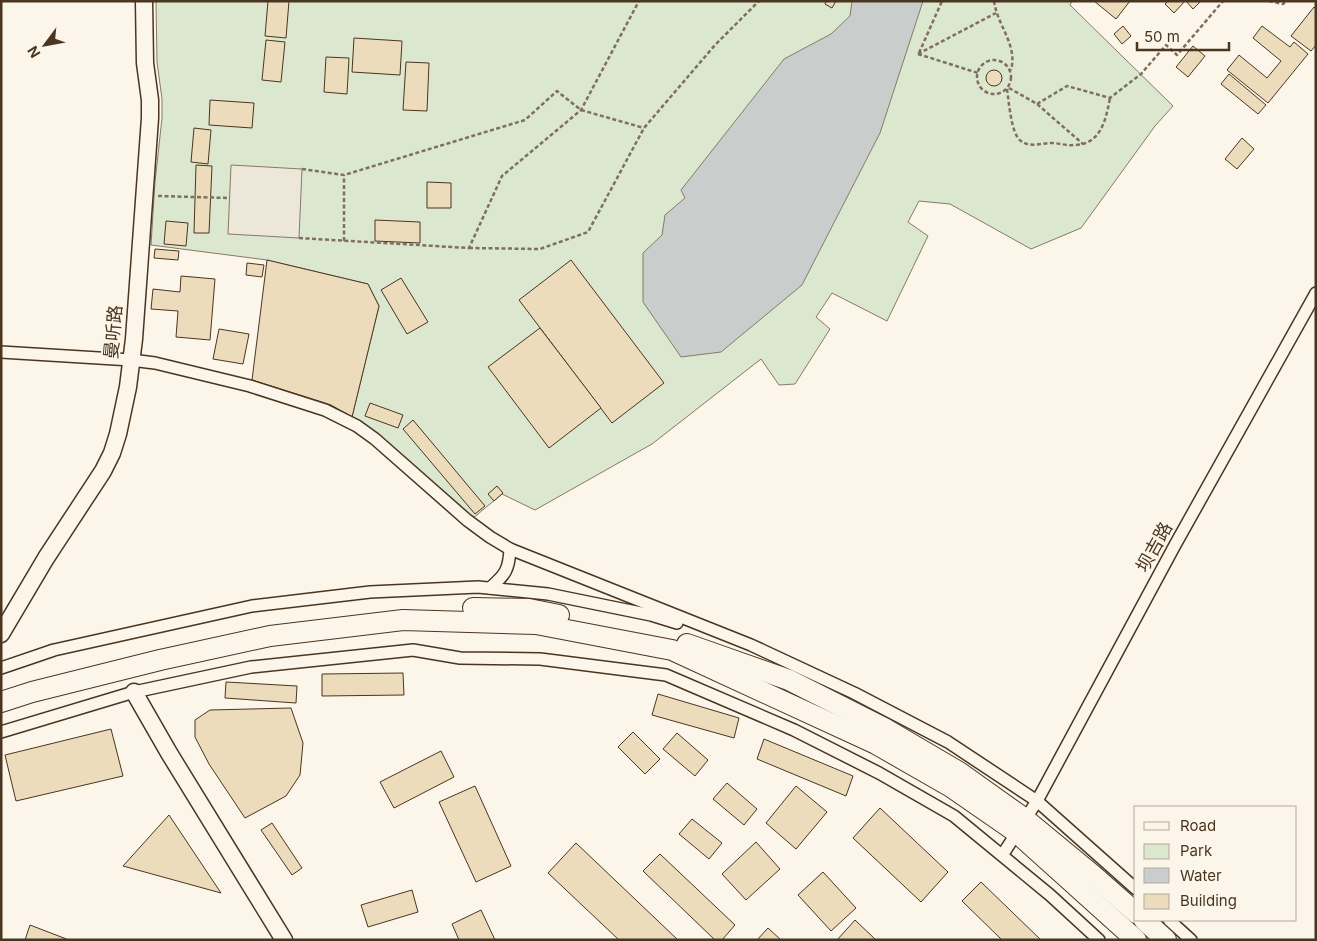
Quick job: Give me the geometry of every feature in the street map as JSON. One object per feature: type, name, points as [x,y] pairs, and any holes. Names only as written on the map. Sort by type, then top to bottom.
[{"type":"highway","points":[[1,702],[32,685],[258,625],[414,607],[529,609],[671,638],[789,680],[884,728],[959,772],[1021,826],[1136,940]]},
{"type":"highway","points":[[1,688],[32,685],[270,636],[403,620],[536,624],[672,650],[876,744],[1021,826],[1094,876],[1134,911]]},
{"type":"highway","points":[[1145,921],[1166,940]]},
{"type":"street","name":"曼听路","points":[[1,634],[51,550],[103,471],[112,453],[123,415],[131,360],[150,109],[145,63],[144,1]]},
{"type":"street","name":"坝吉路","points":[[1002,854],[1037,801],[1175,545],[1316,293]]},
{"type":"street","points":[[1,352],[131,360],[181,369],[250,386],[311,404],[339,416],[375,439],[467,520],[510,549],[751,645],[854,693],[948,742],[1037,801],[1134,887]]},
{"type":"street","points":[[490,588],[503,576],[509,565],[510,549]]},
{"type":"street","points":[[1,668],[54,650],[252,606],[370,592],[478,587],[548,594],[651,615],[751,645]]},
{"type":"street","points":[[742,663],[751,645]]},
{"type":"street","points":[[1,732],[134,692],[251,667],[413,650],[460,658],[540,659],[666,676],[794,730],[879,773],[954,816],[1002,854],[1099,940]]},
{"type":"street","points":[[134,692],[169,753],[284,940]]},
{"type":"street","points":[[1170,921],[1191,940]]},
{"type":"path","points":[[469,248],[502,176],[581,110],[639,1]]},
{"type":"path","points":[[299,238],[469,248],[540,248],[588,232],[644,128],[715,45],[759,1]]},
{"type":"path","points":[[918,54],[942,1]]},
{"type":"path","points":[[994,1],[996,13],[1011,45],[1014,61],[1011,83],[1008,89],[1015,134],[1020,141],[1033,146],[1050,143],[1072,146],[1084,145],[1097,137],[1106,120],[1110,98],[1141,74],[1166,45],[1177,55],[1223,1]]},
{"type":"path","points":[[1270,1],[1284,4],[1286,1]]},
{"type":"path","points":[[918,54],[996,13]]},
{"type":"path","points":[[918,54],[978,73]]},
{"type":"path","points":[[1008,89],[994,95],[984,91],[978,83],[978,73],[984,63],[994,60],[1005,63],[1011,72]]},
{"type":"path","points":[[1037,104],[1066,86],[1110,98]]},
{"type":"path","points":[[1008,89],[1037,104],[1084,145]]},
{"type":"path","points":[[302,169],[344,175],[525,120],[557,92],[581,110],[644,128]]},
{"type":"path","points":[[344,175],[344,241]]},
{"type":"path","points":[[144,195],[229,198]]},
{"type":"green space","points":[[156,1],[1072,1],[1070,5],[1173,106],[1155,126],[1081,228],[1031,249],[950,204],[919,201],[908,222],[928,236],[887,321],[832,293],[816,317],[830,329],[795,384],[779,385],[761,359],[652,444],[535,510],[502,494],[472,519],[352,417],[379,306],[368,284],[267,260],[151,245],[162,118],[162,99],[157,62]]},
{"type":"shaded area","points":[[231,165],[302,169],[299,238],[228,234]]},
{"type":"water","points":[[852,1],[923,1],[880,133],[802,285],[721,352],[681,357],[643,302],[643,253],[662,235],[665,215],[685,198],[681,190],[784,59],[831,34],[850,16]]},
{"type":"building","points":[[268,1],[289,1],[286,38],[265,36]]},
{"type":"building","points":[[826,1],[836,1],[832,8],[825,4]]},
{"type":"building","points":[[1094,1],[1130,1],[1116,19]]},
{"type":"building","points":[[1168,1],[1185,1],[1174,13],[1165,4]]},
{"type":"building","points":[[1186,1],[1201,1],[1193,9]]},
{"type":"building","points":[[1314,7],[1316,9],[1316,45],[1311,51],[1291,36]]},
{"type":"building","points":[[1123,26],[1131,36],[1122,44],[1114,34]]},
{"type":"building","points":[[1262,26],[1290,47],[1294,42],[1308,54],[1268,103],[1227,70],[1239,55],[1267,78],[1281,61],[1253,38]]},
{"type":"building","points":[[354,38],[402,41],[400,75],[352,72]]},
{"type":"building","points":[[266,40],[285,42],[281,82],[262,80]]},
{"type":"building","points":[[1193,46],[1205,56],[1188,77],[1176,67]]},
{"type":"building","points":[[326,57],[349,58],[347,94],[324,92]]},
{"type":"building","points":[[406,62],[429,63],[427,111],[403,110]]},
{"type":"building","points":[[991,70],[997,70],[1002,75],[1000,84],[991,86],[986,81],[986,75]]},
{"type":"building","points":[[1229,74],[1266,105],[1258,114],[1221,84]]},
{"type":"building","points":[[210,100],[254,103],[252,128],[209,125]]},
{"type":"building","points":[[194,128],[211,130],[208,164],[191,162]]},
{"type":"building","points":[[1242,138],[1254,149],[1237,169],[1225,159]]},
{"type":"building","points":[[196,165],[212,166],[209,233],[194,233]]},
{"type":"building","points":[[427,182],[451,183],[451,208],[427,208]]},
{"type":"building","points":[[375,220],[420,222],[420,243],[375,241]]},
{"type":"building","points":[[166,221],[188,223],[186,246],[164,244]]},
{"type":"building","points":[[155,249],[179,251],[178,260],[154,258]]},
{"type":"building","points":[[267,260],[368,284],[379,306],[352,417],[331,405],[252,380]]},
{"type":"building","points":[[571,260],[664,383],[612,423],[519,300]]},
{"type":"building","points":[[247,263],[264,265],[262,277],[246,275]]},
{"type":"building","points":[[181,276],[215,279],[210,340],[176,337],[178,311],[151,309],[153,289],[180,292]]},
{"type":"building","points":[[401,278],[428,322],[407,334],[381,290]]},
{"type":"building","points":[[540,328],[601,408],[549,448],[488,367]]},
{"type":"building","points":[[219,329],[249,334],[243,364],[213,359]]},
{"type":"building","points":[[370,403],[403,415],[398,428],[365,416]]},
{"type":"building","points":[[413,420],[485,506],[475,514],[403,429]]},
{"type":"building","points":[[497,486],[503,493],[494,501],[488,494]]},
{"type":"building","points":[[403,673],[404,695],[322,696],[322,674]]},
{"type":"building","points":[[226,682],[297,686],[296,703],[225,698]]},
{"type":"building","points":[[658,694],[739,718],[734,738],[652,715]]},
{"type":"building","points":[[291,708],[303,743],[300,775],[286,796],[245,818],[209,764],[195,737],[195,720],[210,710]]},
{"type":"building","points":[[111,729],[123,776],[16,801],[5,755]]},
{"type":"building","points":[[633,732],[660,759],[645,774],[618,747]]},
{"type":"building","points":[[677,733],[708,760],[695,776],[663,749]]},
{"type":"building","points":[[764,739],[853,776],[846,796],[757,759]]},
{"type":"building","points":[[441,751],[454,777],[394,808],[380,782]]},
{"type":"building","points":[[727,783],[757,809],[744,825],[713,799]]},
{"type":"building","points":[[475,786],[511,866],[476,882],[439,802]]},
{"type":"building","points":[[796,786],[827,812],[796,849],[766,823]]},
{"type":"building","points":[[880,808],[948,872],[921,902],[853,838]]},
{"type":"building","points":[[169,815],[221,893],[123,866]]},
{"type":"building","points":[[692,819],[722,843],[709,859],[679,834]]},
{"type":"building","points":[[272,823],[302,868],[292,875],[261,830]]},
{"type":"building","points":[[756,842],[780,869],[746,900],[722,874]]},
{"type":"building","points":[[576,843],[678,940],[619,940],[548,873]]},
{"type":"building","points":[[660,854],[735,925],[722,940],[715,940],[643,871]]},
{"type":"building","points":[[823,872],[856,908],[831,931],[798,895]]},
{"type":"building","points":[[981,882],[1041,940],[1002,940],[962,901]]},
{"type":"building","points":[[412,890],[418,912],[368,927],[361,905]]},
{"type":"building","points":[[481,910],[495,940],[459,940],[452,924]]},
{"type":"building","points":[[855,920],[876,940],[837,940]]},
{"type":"building","points":[[30,925],[69,940],[25,940]]},
{"type":"building","points":[[768,928],[781,940],[757,940]]}]
